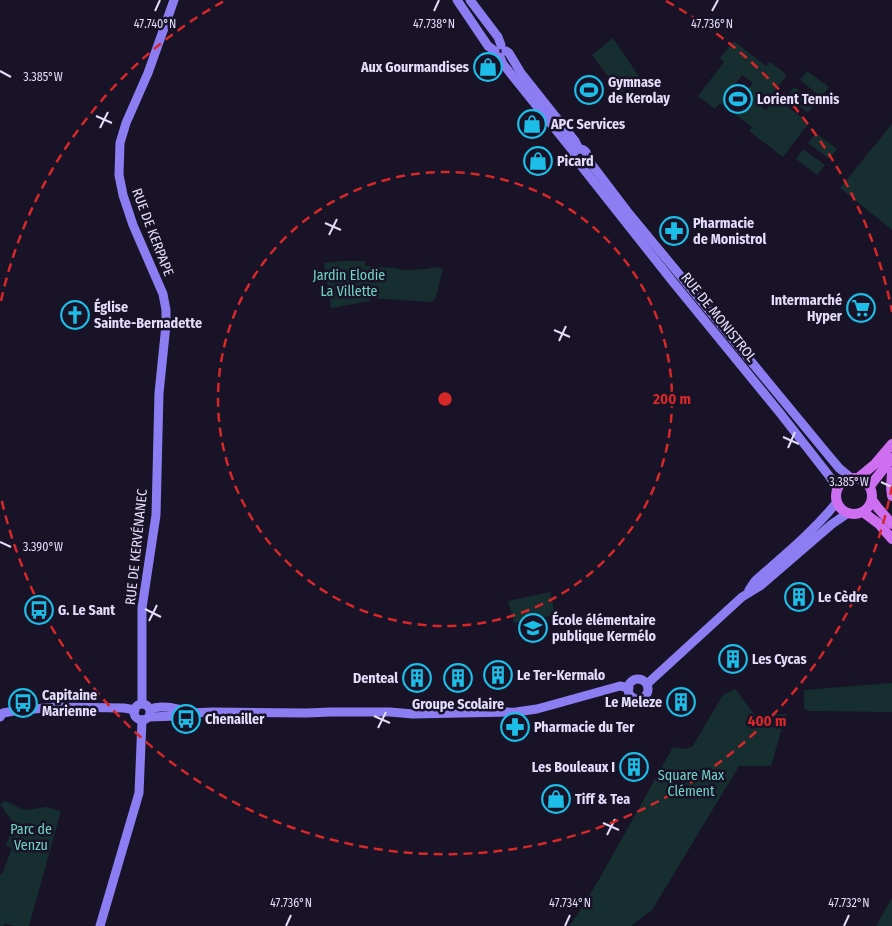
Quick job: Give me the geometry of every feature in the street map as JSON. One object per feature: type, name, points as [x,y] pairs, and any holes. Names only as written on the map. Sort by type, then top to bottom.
[{"type":"main road","points":[[855,478],[864,480],[870,486],[872,500],[868,508],[863,512],[854,514],[844,512],[836,502],[837,488],[845,480],[855,478],[875,464],[892,444]]},
{"type":"main road","points":[[870,486],[892,458]]},
{"type":"main road","points":[[892,472],[892,496]]},
{"type":"main road","points":[[872,500],[892,524]]},
{"type":"main road","points":[[863,512],[879,524],[892,539]]},
{"type":"street","name":"RUE DE KERPAPE","points":[[159,393],[166,325],[165,302],[133,225],[123,195],[119,175],[120,143],[174,0]]},
{"type":"street","name":"RUE DE MONISTROL","points":[[457,0],[488,46],[500,51]]},
{"type":"street","name":"RUE DE MONISTROL","points":[[470,0],[498,38],[500,51],[509,71],[572,150],[577,150],[573,156],[574,159],[578,162],[583,161],[592,165],[627,211],[839,468],[855,478]]},
{"type":"street","name":"RUE DE MONISTROL","points":[[583,161],[585,171],[791,427],[837,488]]},
{"type":"street","name":"RUE DE KERVÉNANEC","points":[[100,926],[139,793],[146,712],[142,608],[156,515],[159,393]]},
{"type":"street","points":[[746,594],[755,581],[825,517],[836,502]]},
{"type":"street","points":[[647,684],[746,594],[760,586],[832,524],[848,513]]},
{"type":"street","points":[[636,679],[642,680],[648,687],[647,693],[641,698],[632,696],[629,688],[631,682],[636,679]]},
{"type":"street","points":[[0,717],[3,713],[55,707],[124,708],[135,710],[137,706],[146,712],[177,716],[190,712],[306,714],[331,712],[414,714],[507,712],[537,709],[620,686],[629,688]]},
{"type":"green space","points":[[613,38],[640,78],[620,94],[592,55]]},
{"type":"green space","name":"Lorient Tennis","points":[[734,41],[766,66],[770,62],[787,75],[762,107],[766,110],[776,98],[809,123],[783,157],[749,131],[752,127],[720,103],[715,109],[698,96],[724,62],[720,58]],"holes":[[[742,75],[753,83],[745,94],[734,86]]]},
{"type":"green space","points":[[807,71],[829,87],[821,97],[800,80]]},
{"type":"green space","points":[[794,87],[816,103],[808,113],[787,97]]},
{"type":"green space","points":[[892,124],[892,230],[840,188]]},
{"type":"green space","points":[[816,133],[837,149],[829,159],[808,143]]},
{"type":"green space","points":[[803,149],[825,165],[817,175],[796,159]]},
{"type":"green space","name":"Jardin Elodie La Villette","points":[[365,261],[365,266],[405,270],[437,267],[443,269],[436,297],[432,302],[370,298],[370,301],[331,308],[324,263]]},
{"type":"green space","points":[[550,592],[555,615],[514,623],[508,601]]},
{"type":"green space","points":[[892,683],[892,712],[809,711],[804,708],[804,690]]},
{"type":"green space","name":"Square Max Clément","points":[[735,689],[755,715],[786,714],[771,766],[739,766],[652,910],[631,926],[569,926],[601,876],[673,747],[683,749],[692,747],[723,695]]},
{"type":"green space","name":"Parc de Venzu","points":[[5,801],[24,810],[47,807],[61,811],[29,926],[5,924],[0,926],[0,874],[2,874],[12,848],[6,845],[14,824],[0,804]]},
{"type":"green space","points":[[892,898],[892,926],[876,926]]},
{"type":"place","name":"Aux Gourmandises","points":[[488,67]]},
{"type":"place","name":"Gymnase de Kerolay","points":[[589,90]]},
{"type":"place","name":"Lorient Tennis","points":[[738,99]]},
{"type":"place","name":"APC Services","points":[[532,124]]},
{"type":"place","name":"Picard","points":[[538,161]]},
{"type":"place","name":"Pharmacie de Monistrol","points":[[674,231]]},
{"type":"place","name":"Intermarché Hyper","points":[[861,308]]},
{"type":"place","name":"Église Sainte-Bernadette","points":[[75,315]]},
{"type":"place","name":"Le Cèdre","points":[[799,597]]},
{"type":"place","name":"G. Le Sant","points":[[39,610]]},
{"type":"place","name":"École élémentaire publique Kermélo","points":[[533,628]]},
{"type":"place","name":"Les Cycas","points":[[733,659]]},
{"type":"place","name":"Le Ter-Kermalo","points":[[498,675]]},
{"type":"place","name":"Denteal","points":[[417,678]]},
{"type":"place","name":"Groupe Scolaire","points":[[458,678]]},
{"type":"place","name":"Le Meleze","points":[[681,702]]},
{"type":"place","name":"Capitaine Marienne","points":[[23,703]]},
{"type":"place","name":"Chenailler","points":[[186,719]]},
{"type":"place","name":"Pharmacie du Ter","points":[[515,727]]},
{"type":"place","name":"Les Bouleaux I","points":[[634,767]]},
{"type":"place","name":"Tiff & Tea","points":[[556,799]]}]
